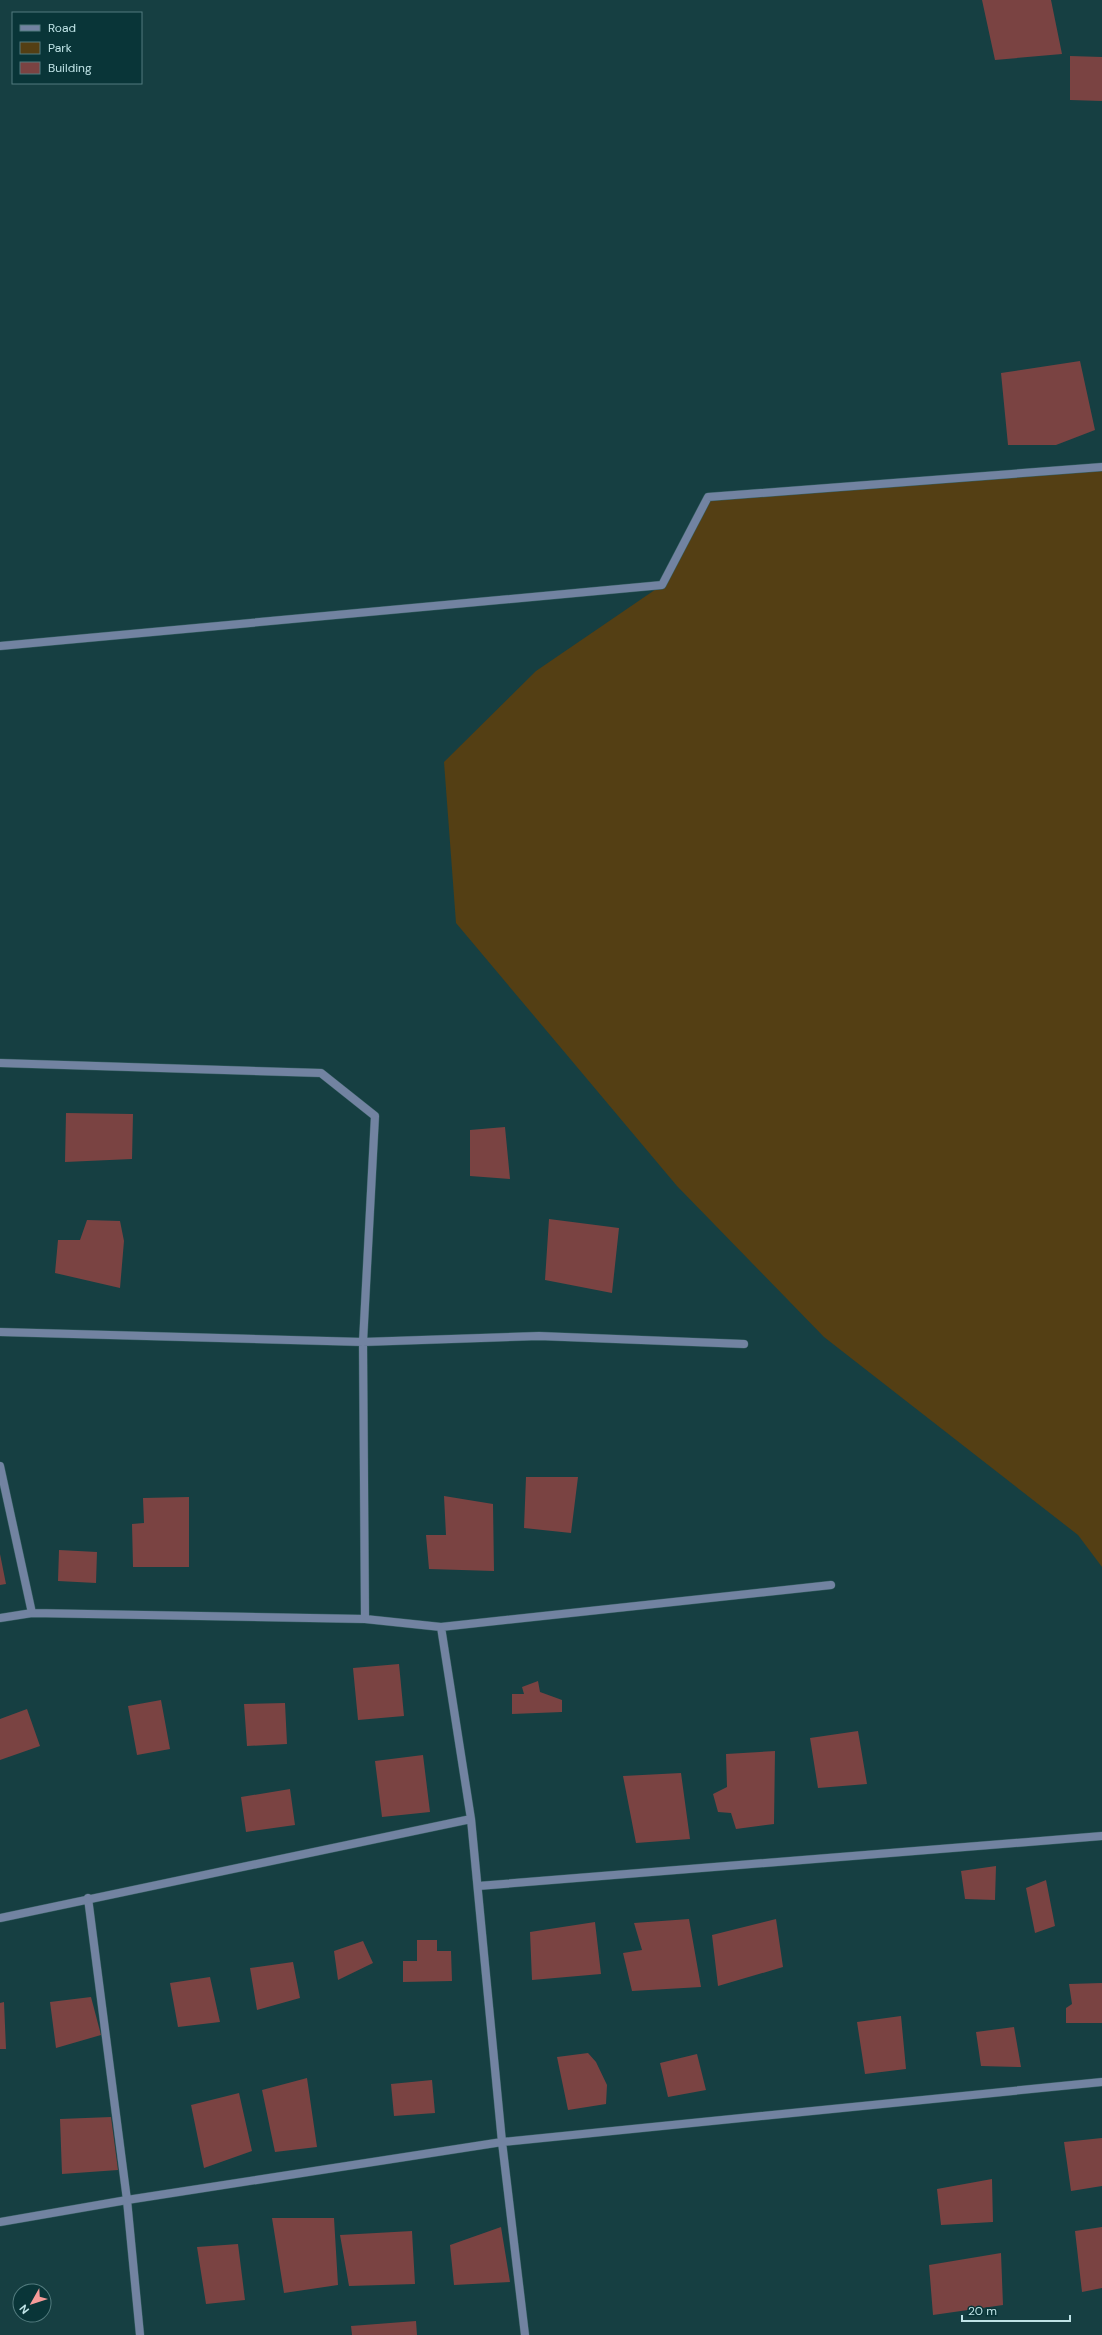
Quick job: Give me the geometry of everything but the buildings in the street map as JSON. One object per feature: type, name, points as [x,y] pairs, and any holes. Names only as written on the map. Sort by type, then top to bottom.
[{"type":"street","points":[[0,646],[662,584],[708,497],[1102,467]]},
{"type":"street","points":[[0,1063],[321,1073],[375,1116],[363,1342],[365,1619]]},
{"type":"street","points":[[0,1332],[363,1342],[539,1336],[744,1344]]},
{"type":"street","points":[[0,1466],[32,1613]]},
{"type":"street","points":[[0,1618],[32,1613],[365,1619],[441,1627],[831,1585]]},
{"type":"street","points":[[441,1627],[471,1819],[502,2142],[525,2335]]},
{"type":"street","points":[[0,1918],[88,1898],[471,1819]]},
{"type":"street","points":[[478,1886],[1102,1836]]},
{"type":"street","points":[[88,1898],[127,2200],[140,2335]]},
{"type":"street","points":[[0,2222],[127,2200],[502,2142],[1102,2082]]},
{"type":"green space","points":[[1102,467],[1102,1567],[1078,1535],[824,1337],[677,1186],[456,923],[444,762],[536,671],[662,585],[708,497]]}]
